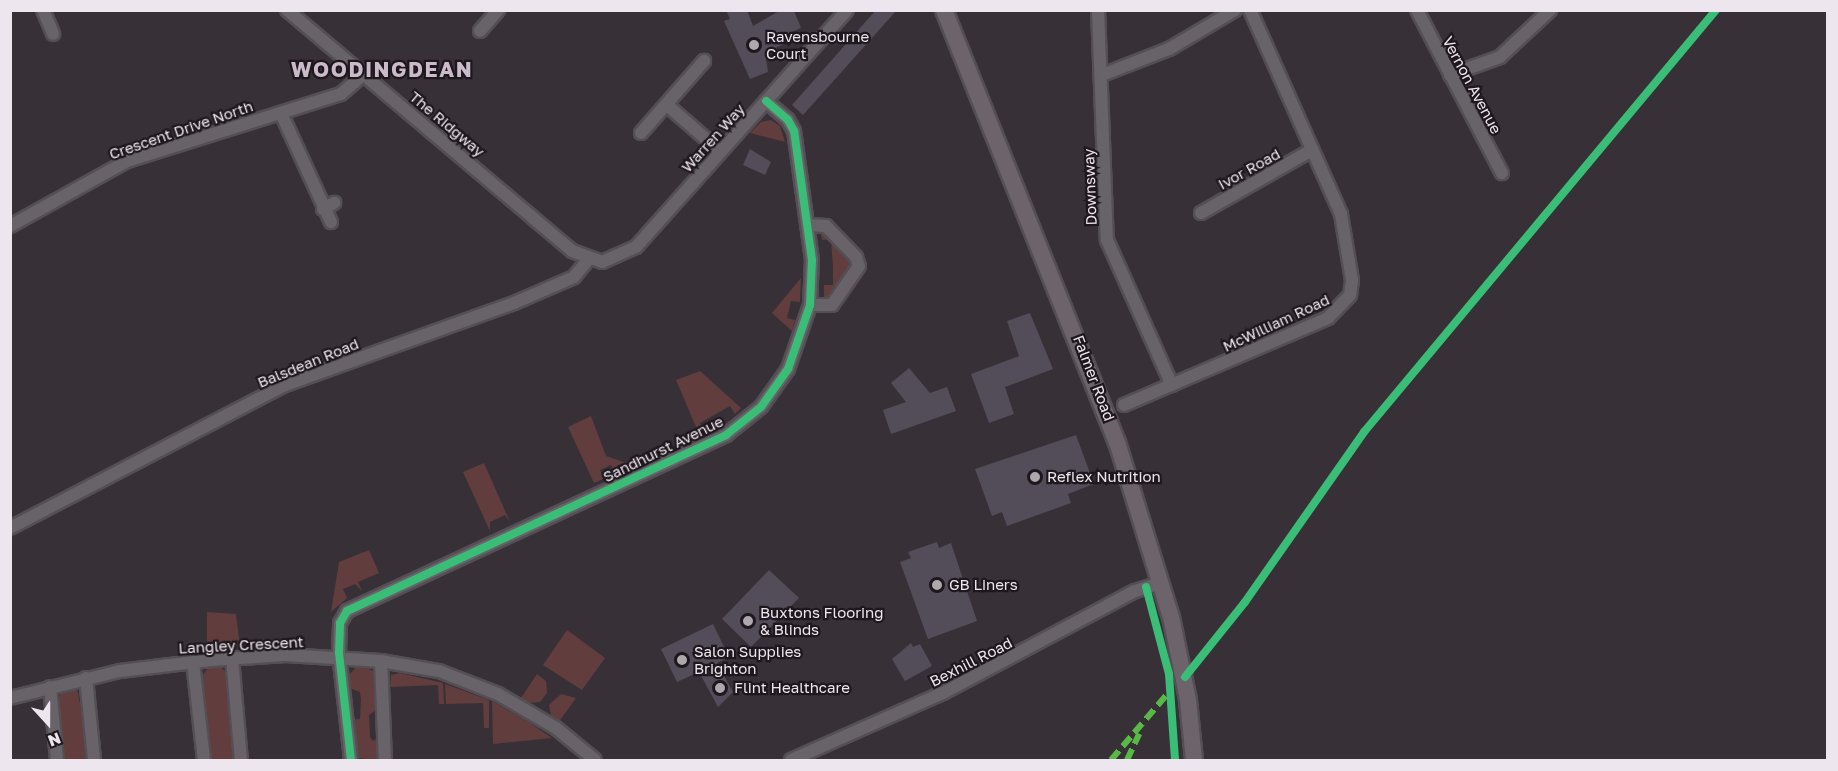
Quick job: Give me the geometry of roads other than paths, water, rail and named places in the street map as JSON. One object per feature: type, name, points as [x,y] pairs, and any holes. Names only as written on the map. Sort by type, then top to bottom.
[{"type":"main road","name":"Falmer Road","points":[[944,10],[1085,355],[1162,583],[1185,677],[1194,760]]},
{"type":"street","points":[[43,10],[53,34]]},
{"type":"street","name":"The Ridgway","points":[[287,10],[588,260]]},
{"type":"street","points":[[480,31],[498,10]]},
{"type":"street","name":"Warren Way","points":[[588,260],[614,260],[636,247],[847,10]]},
{"type":"street","name":"Downsway","points":[[1098,10],[1107,240],[1172,385]]},
{"type":"street","points":[[1102,75],[1169,49],[1235,10]]},
{"type":"street","name":"McWilliam Road","points":[[1124,405],[1334,315],[1348,300],[1352,280],[1344,222],[1250,10]]},
{"type":"street","name":"Vernon Avenue","points":[[1417,10],[1502,173]]},
{"type":"street","points":[[1450,75],[1500,57],[1550,10]]},
{"type":"street","points":[[641,133],[704,61]]},
{"type":"street","name":"Crescent Drive North","points":[[10,226],[128,161],[341,94],[364,74]]},
{"type":"street","name":"Sandhurst Avenue","points":[[351,760],[340,658],[340,623],[351,609],[635,479],[739,426],[771,395],[788,369],[810,305],[808,225],[794,131],[788,120],[766,101]]},
{"type":"street","points":[[667,105],[720,151]]},
{"type":"street","points":[[281,113],[311,170],[322,209],[331,222]]},
{"type":"street","name":"Ivor Road","points":[[1201,213],[1312,150]]},
{"type":"street","points":[[322,209],[334,203]]},
{"type":"street","points":[[808,225],[826,226],[856,257],[859,267],[832,305],[810,305]]},
{"type":"street","name":"Balsdean Road","points":[[10,528],[285,385],[514,303],[574,277],[588,260]]},
{"type":"street","name":"Bexhill Road","points":[[791,760],[943,693],[1135,591],[1162,583]]},
{"type":"street","points":[[232,658],[241,760]]},
{"type":"street","name":"Langley Crescent","points":[[10,698],[86,678],[232,658],[340,658],[381,661],[439,671],[498,694],[556,728],[595,760]]},
{"type":"street","points":[[381,661],[385,760]]},
{"type":"street","points":[[192,662],[204,760]]},
{"type":"street","points":[[86,678],[94,760]]},
{"type":"street","points":[[50,687],[57,760]]},
{"type":"place","name":"Ravensbourne Court","points":[[754,45]]},
{"type":"place","name":"Reflex Nutrition","points":[[1035,477]]},
{"type":"place","name":"GB Liners","points":[[937,585]]},
{"type":"place","name":"Buxtons Flooring & Blinds","points":[[748,621]]},
{"type":"place","name":"Salon Supplies Brighton","points":[[682,660]]},
{"type":"place","name":"Flint Healthcare","points":[[720,688]]},
{"type":"district","name":"WOODINGDEAN","points":[[382,69]]}]
